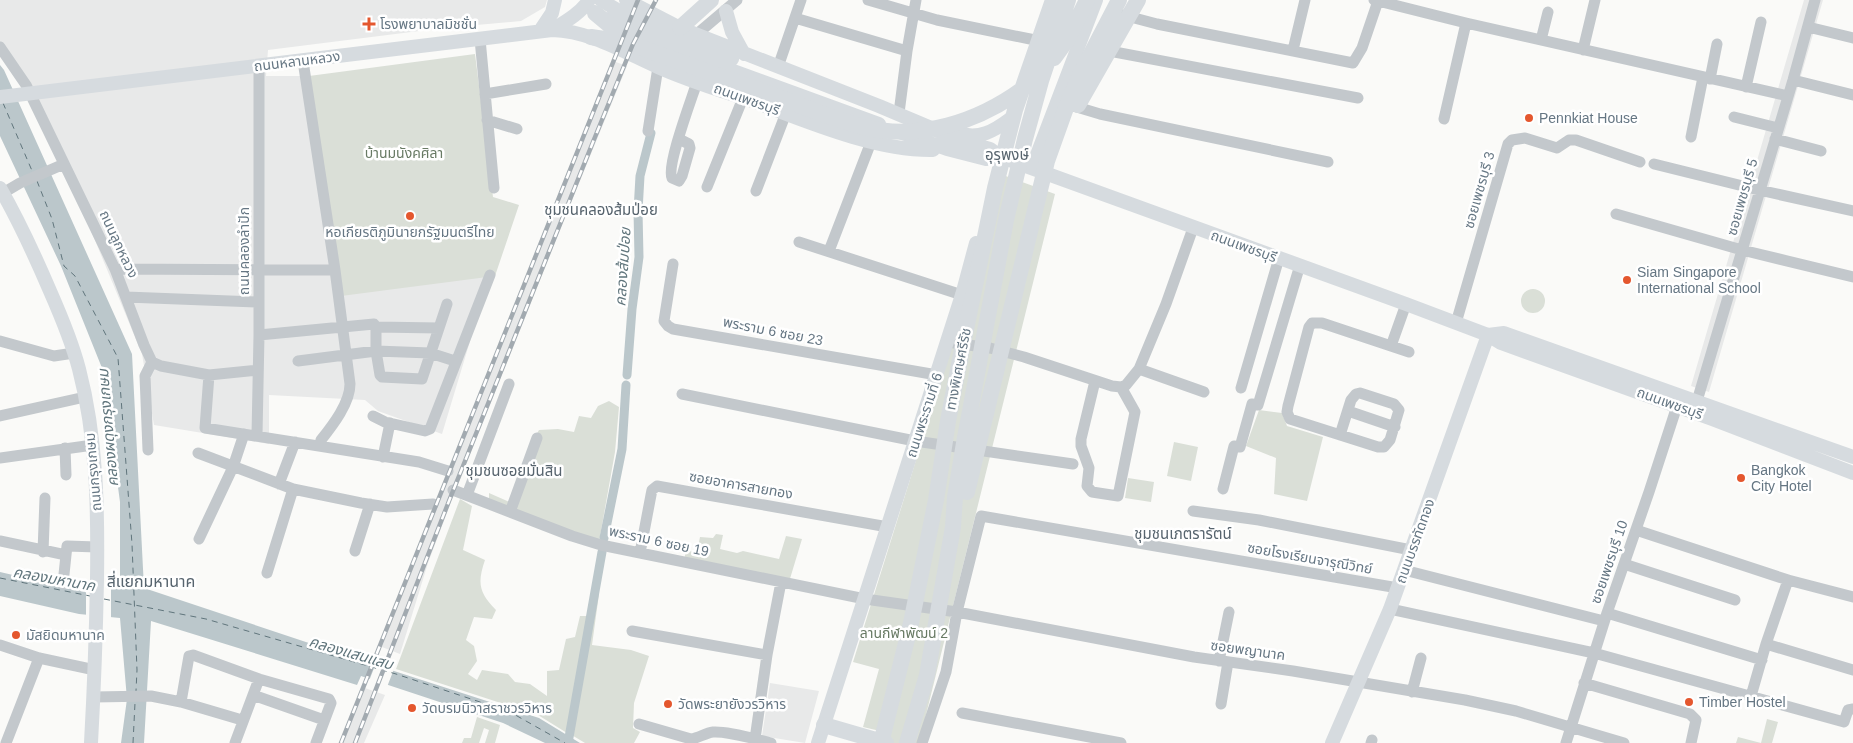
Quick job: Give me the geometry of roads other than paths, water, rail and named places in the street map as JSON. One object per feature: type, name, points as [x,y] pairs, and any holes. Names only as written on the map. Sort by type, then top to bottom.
[{"type":"highway","points":[[680,28],[711,0]]},
{"type":"highway","name":"ทางพิเศษศรีรัช","points":[[882,743],[911,623],[936,500],[964,336],[995,188],[1015,110],[1052,0]]},
{"type":"highway","name":"ทางพิเศษศรีรัช","points":[[907,743],[927,675],[953,527],[964,443],[1006,220],[1041,81],[1068,0]]},
{"type":"highway","points":[[1040,173],[1138,0]]},
{"type":"highway","points":[[590,4],[629,35],[663,56],[863,127],[883,130],[927,130],[967,120],[1007,101],[1027,87],[1045,69],[1092,2]]},
{"type":"highway","points":[[953,527],[965,500],[1040,173],[1047,160],[1067,105],[1096,43],[1121,8]]},
{"type":"highway","points":[[591,37],[629,35]]},
{"type":"highway","points":[[824,725],[886,743]]},
{"type":"main road","points":[[546,31],[555,0]]},
{"type":"main road","name":"ถนนพระรามที่ 6","points":[[818,743],[962,295],[1002,157],[1010,119],[1035,40],[1052,0]]},
{"type":"main road","points":[[1040,173],[1039,151],[1080,45],[1092,2]]},
{"type":"main road","points":[[590,4],[631,3]]},
{"type":"main road","name":"ถนนเพชรบุรี","points":[[631,3],[680,28],[879,106],[962,141],[990,149],[1002,157],[1040,173],[1406,304],[1488,335],[1501,344],[1677,406],[1853,473]]},
{"type":"main road","points":[[590,4],[632,18],[656,30],[845,101],[962,141]]},
{"type":"main road","name":"ถนนหลานหลวง","points":[[0,96],[546,31],[567,21],[590,4]]},
{"type":"main road","points":[[726,11],[732,32],[744,54]]},
{"type":"main road","points":[[672,48],[680,28]]},
{"type":"main road","name":"ถนนเพชรบุรี","points":[[546,31],[562,30],[591,37],[697,82],[871,142],[930,150],[947,149]]},
{"type":"main road","name":"ถนนเพชรบุรี","points":[[629,35],[672,48],[947,149],[986,159],[1002,157]]},
{"type":"main road","points":[[879,106],[964,135],[983,134],[994,131],[1010,119]]},
{"type":"main road","name":"ถนนกรุงเกษม","points":[[1,190],[43,274],[74,353],[85,397],[93,445],[97,492],[97,547],[95,670],[91,743]]},
{"type":"main road","name":"ถนนเพชรบุรี","points":[[1488,335],[1504,333],[1853,456]]},
{"type":"main road","name":"ถนนบรรทัดทอง","points":[[1332,743],[1390,609],[1488,335]]},
{"type":"street","points":[[697,34],[737,0]]},
{"type":"street","points":[[778,67],[801,0]]},
{"type":"street","points":[[868,0],[937,20],[1035,40]]},
{"type":"street","points":[[899,113],[916,0]]},
{"type":"street","points":[[1121,8],[1130,0]]},
{"type":"street","points":[[1293,50],[1306,0]]},
{"type":"street","points":[[1583,50],[1595,0]]},
{"type":"street","name":"ซอยเพชรบุรี 5","points":[[1697,401],[1815,0]]},
{"type":"street","points":[[1092,2],[1121,8],[1157,24],[1353,63],[1362,48],[1376,1],[1788,96]]},
{"type":"street","points":[[1541,40],[1548,12]]},
{"type":"street","points":[[795,18],[907,51]]},
{"type":"street","points":[[1746,87],[1761,22]]},
{"type":"street","points":[[1444,119],[1466,23]]},
{"type":"street","points":[[1808,27],[1853,38]]},
{"type":"street","points":[[480,39],[494,188]]},
{"type":"street","points":[[1690,137],[1717,44]]},
{"type":"street","points":[[1080,45],[1358,98]]},
{"type":"street","name":"ถนนลูกหลวง","points":[[0,47],[115,269],[152,362]]},
{"type":"street","points":[[303,61],[335,270],[350,394],[346,404],[320,446]]},
{"type":"street","name":"ถนนคลองลำปัก","points":[[257,435],[259,66]]},
{"type":"street","points":[[648,131],[658,67]]},
{"type":"street","points":[[1793,80],[1853,95]]},
{"type":"street","points":[[679,139],[697,82]]},
{"type":"street","points":[[485,94],[546,84]]},
{"type":"street","points":[[707,186],[743,98]]},
{"type":"street","points":[[1058,102],[1100,114],[1328,162]]},
{"type":"street","points":[[756,191],[786,113]]},
{"type":"street","points":[[1734,117],[1821,151]]},
{"type":"street","points":[[487,120],[516,129]]},
{"type":"street","name":"ซอยเพชรบุรี 3","points":[[1456,323],[1508,144],[1512,140],[1525,138],[1557,148],[1569,140],[1576,140],[1640,162]]},
{"type":"street","points":[[829,251],[871,142]]},
{"type":"street","points":[[1654,164],[1853,211]]},
{"type":"street","points":[[1,190],[60,166]]},
{"type":"street","points":[[1616,214],[1742,250],[1853,277]]},
{"type":"street","points":[[947,342],[990,348],[1024,357],[1095,381],[1121,387],[1130,381],[1138,369],[1166,304],[1193,228]]},
{"type":"street","points":[[799,242],[962,295]]},
{"type":"street","points":[[1241,388],[1279,258]]},
{"type":"street","name":"พระราม 6 ซอย 23","points":[[673,264],[664,321],[668,326],[937,375]]},
{"type":"street","points":[[1223,489],[1234,446],[1240,447],[1252,404],[1258,405],[1300,265]]},
{"type":"street","points":[[115,269],[335,270]]},
{"type":"street","points":[[373,416],[390,424],[425,431],[430,429],[490,275]]},
{"type":"street","points":[[126,297],[258,302]]},
{"type":"street","points":[[376,327],[376,352],[380,375],[382,377],[422,379],[447,304]]},
{"type":"street","points":[[1391,346],[1406,304]]},
{"type":"street","points":[[1340,435],[1352,400],[1356,394],[1360,393],[1394,404],[1399,410],[1390,440],[1384,448],[1378,447],[1293,421],[1288,415],[1288,406],[1309,327],[1312,324],[1322,323],[1410,352]]},
{"type":"street","points":[[259,335],[374,324],[376,327],[439,328]]},
{"type":"street","points":[[0,341],[47,354],[62,356],[74,353]]},
{"type":"street","points":[[298,361],[376,352],[430,353],[455,361]]},
{"type":"street","points":[[148,450],[144,376],[152,362],[161,366],[208,374],[258,370]]},
{"type":"street","points":[[1138,369],[1204,392]]},
{"type":"street","points":[[208,374],[205,428],[257,435],[383,458],[419,462],[448,470]]},
{"type":"street","points":[[1095,381],[1081,439],[1081,446],[1089,468],[1087,486],[1092,492],[1118,496],[1135,412],[1121,387]]},
{"type":"street","points":[[467,495],[509,384]]},
{"type":"street","points":[[682,394],[915,442],[1073,464]]},
{"type":"street","points":[[0,416],[85,397]]},
{"type":"street","name":"ซอยเพชรบุรี 10","points":[[1566,743],[1605,617],[1677,406]]},
{"type":"street","points":[[1348,411],[1395,427]]},
{"type":"street","points":[[383,458],[390,424]]},
{"type":"street","points":[[199,539],[233,467],[244,434]]},
{"type":"street","points":[[510,512],[537,438]]},
{"type":"street","points":[[279,484],[294,442]]},
{"type":"street","points":[[0,458],[93,445]]},
{"type":"street","points":[[65,448],[66,475]]},
{"type":"street","points":[[198,453],[292,489],[387,507],[434,504]]},
{"type":"street","name":"ซอยอาคารสายทอง","points":[[640,553],[652,490],[657,486],[888,527]]},
{"type":"street","points":[[267,573],[292,489]]},
{"type":"street","name":"พระราม 6 ซอย 19","points":[[453,490],[601,545],[865,599]]},
{"type":"street","points":[[43,552],[45,498]]},
{"type":"street","points":[[355,551],[370,504]]},
{"type":"street","points":[[1193,511],[1277,524],[1411,550]]},
{"type":"street","name":"ซอยโรงเรียนจารุณีวิทย์","points":[[957,612],[981,516],[1398,588]]},
{"type":"street","points":[[1636,530],[1788,580],[1853,597]]},
{"type":"street","points":[[0,541],[43,552],[66,555]]},
{"type":"street","points":[[63,584],[67,546],[97,547]]},
{"type":"street","points":[[1624,564],[1735,600]]},
{"type":"street","points":[[1404,570],[1605,617],[1762,660]]},
{"type":"street","points":[[1751,696],[1766,644],[1788,580]]},
{"type":"street","points":[[750,740],[782,582]]},
{"type":"street","name":"ซอยพญานาค","points":[[865,599],[957,612],[1162,652],[1465,700],[1516,710],[1624,743]]},
{"type":"street","points":[[1390,609],[1594,653],[1844,722],[1848,710],[1853,709]]},
{"type":"street","points":[[922,743],[942,684],[957,612]]},
{"type":"street","points":[[1221,704],[1223,661],[1229,612]]},
{"type":"street","points":[[632,631],[767,655]]},
{"type":"street","points":[[1766,644],[1853,669]]},
{"type":"street","points":[[0,645],[40,658],[95,670]]},
{"type":"street","points":[[181,702],[189,656],[193,655],[260,679],[329,699],[331,703],[316,743]]},
{"type":"street","points":[[6,743],[40,658]]},
{"type":"street","points":[[1412,692],[1421,658]]},
{"type":"street","points":[[235,743],[242,720],[260,679]]},
{"type":"street","points":[[1584,683],[1690,714],[1696,720],[1691,743]]},
{"type":"street","points":[[253,695],[324,720]]},
{"type":"street","points":[[94,697],[151,696],[181,702],[242,720]]},
{"type":"street","points":[[962,713],[1082,740],[1121,743]]},
{"type":"street","points":[[639,724],[690,739],[699,738],[710,732],[718,732],[771,743]]},
{"type":"waterway","name":"คลองส้มป่อย","points":[[627,375],[632,309],[639,257],[638,211],[640,176],[651,133]]},
{"type":"waterway","name":"คลองส้มป่อย","points":[[604,538],[622,449],[626,385]]},
{"type":"waterway","name":"คลองส้มป่อย","points":[[568,743],[602,552]]},
{"type":"railway","points":[[341,743],[638,0]]},
{"type":"railway","points":[[355,743],[449,501],[593,142],[633,44],[656,0]]},
{"type":"place","name":"โรงพยาบาลมิชชั่น","points":[[369,24]]},
{"type":"place","name":"Pennkiat House","points":[[1529,118]]},
{"type":"place","name":"หอเกียรติภูมินายกรัฐมนตรีไทย","points":[[410,216]]},
{"type":"place","name":"Siam Singapore International School","points":[[1627,280]]},
{"type":"place","name":"Bangkok City Hotel","points":[[1741,478]]},
{"type":"place","name":"มัสยิดมหานาค","points":[[16,635]]},
{"type":"place","name":"Timber Hostel","points":[[1689,702]]},
{"type":"place","name":"วัดพระยายังวรวิหาร","points":[[668,704]]},
{"type":"place","name":"วัดบรมนิวาสราชวรวิหาร","points":[[412,708]]},
{"type":"district","name":"อุรุพงษ์","points":[[1007,155]]},
{"type":"district","name":"ชุมชนคลองส้มป่อย","points":[[601,210]]},
{"type":"district","name":"ชุมชนซอยมั่นสิน","points":[[514,471]]},
{"type":"district","name":"ชุมชนเภตรารัตน์","points":[[1183,534]]},
{"type":"district","name":"สี่แยกมหานาค","points":[[151,581]]},
{"type":"park label","name":"บ้านมนังคศิลา","points":[[404,153]]},
{"type":"park label","name":"ลานกีฬาพัฒน์ 2","points":[[904,633]]},
{"type":"water label","name":"คลองผดุงกรุงเกษม","points":[[108,428]]},
{"type":"water label","name":"คลองมหานาค","points":[[54,579]]},
{"type":"water label","name":"คลองแสนแสบ","points":[[351,653]]}]
